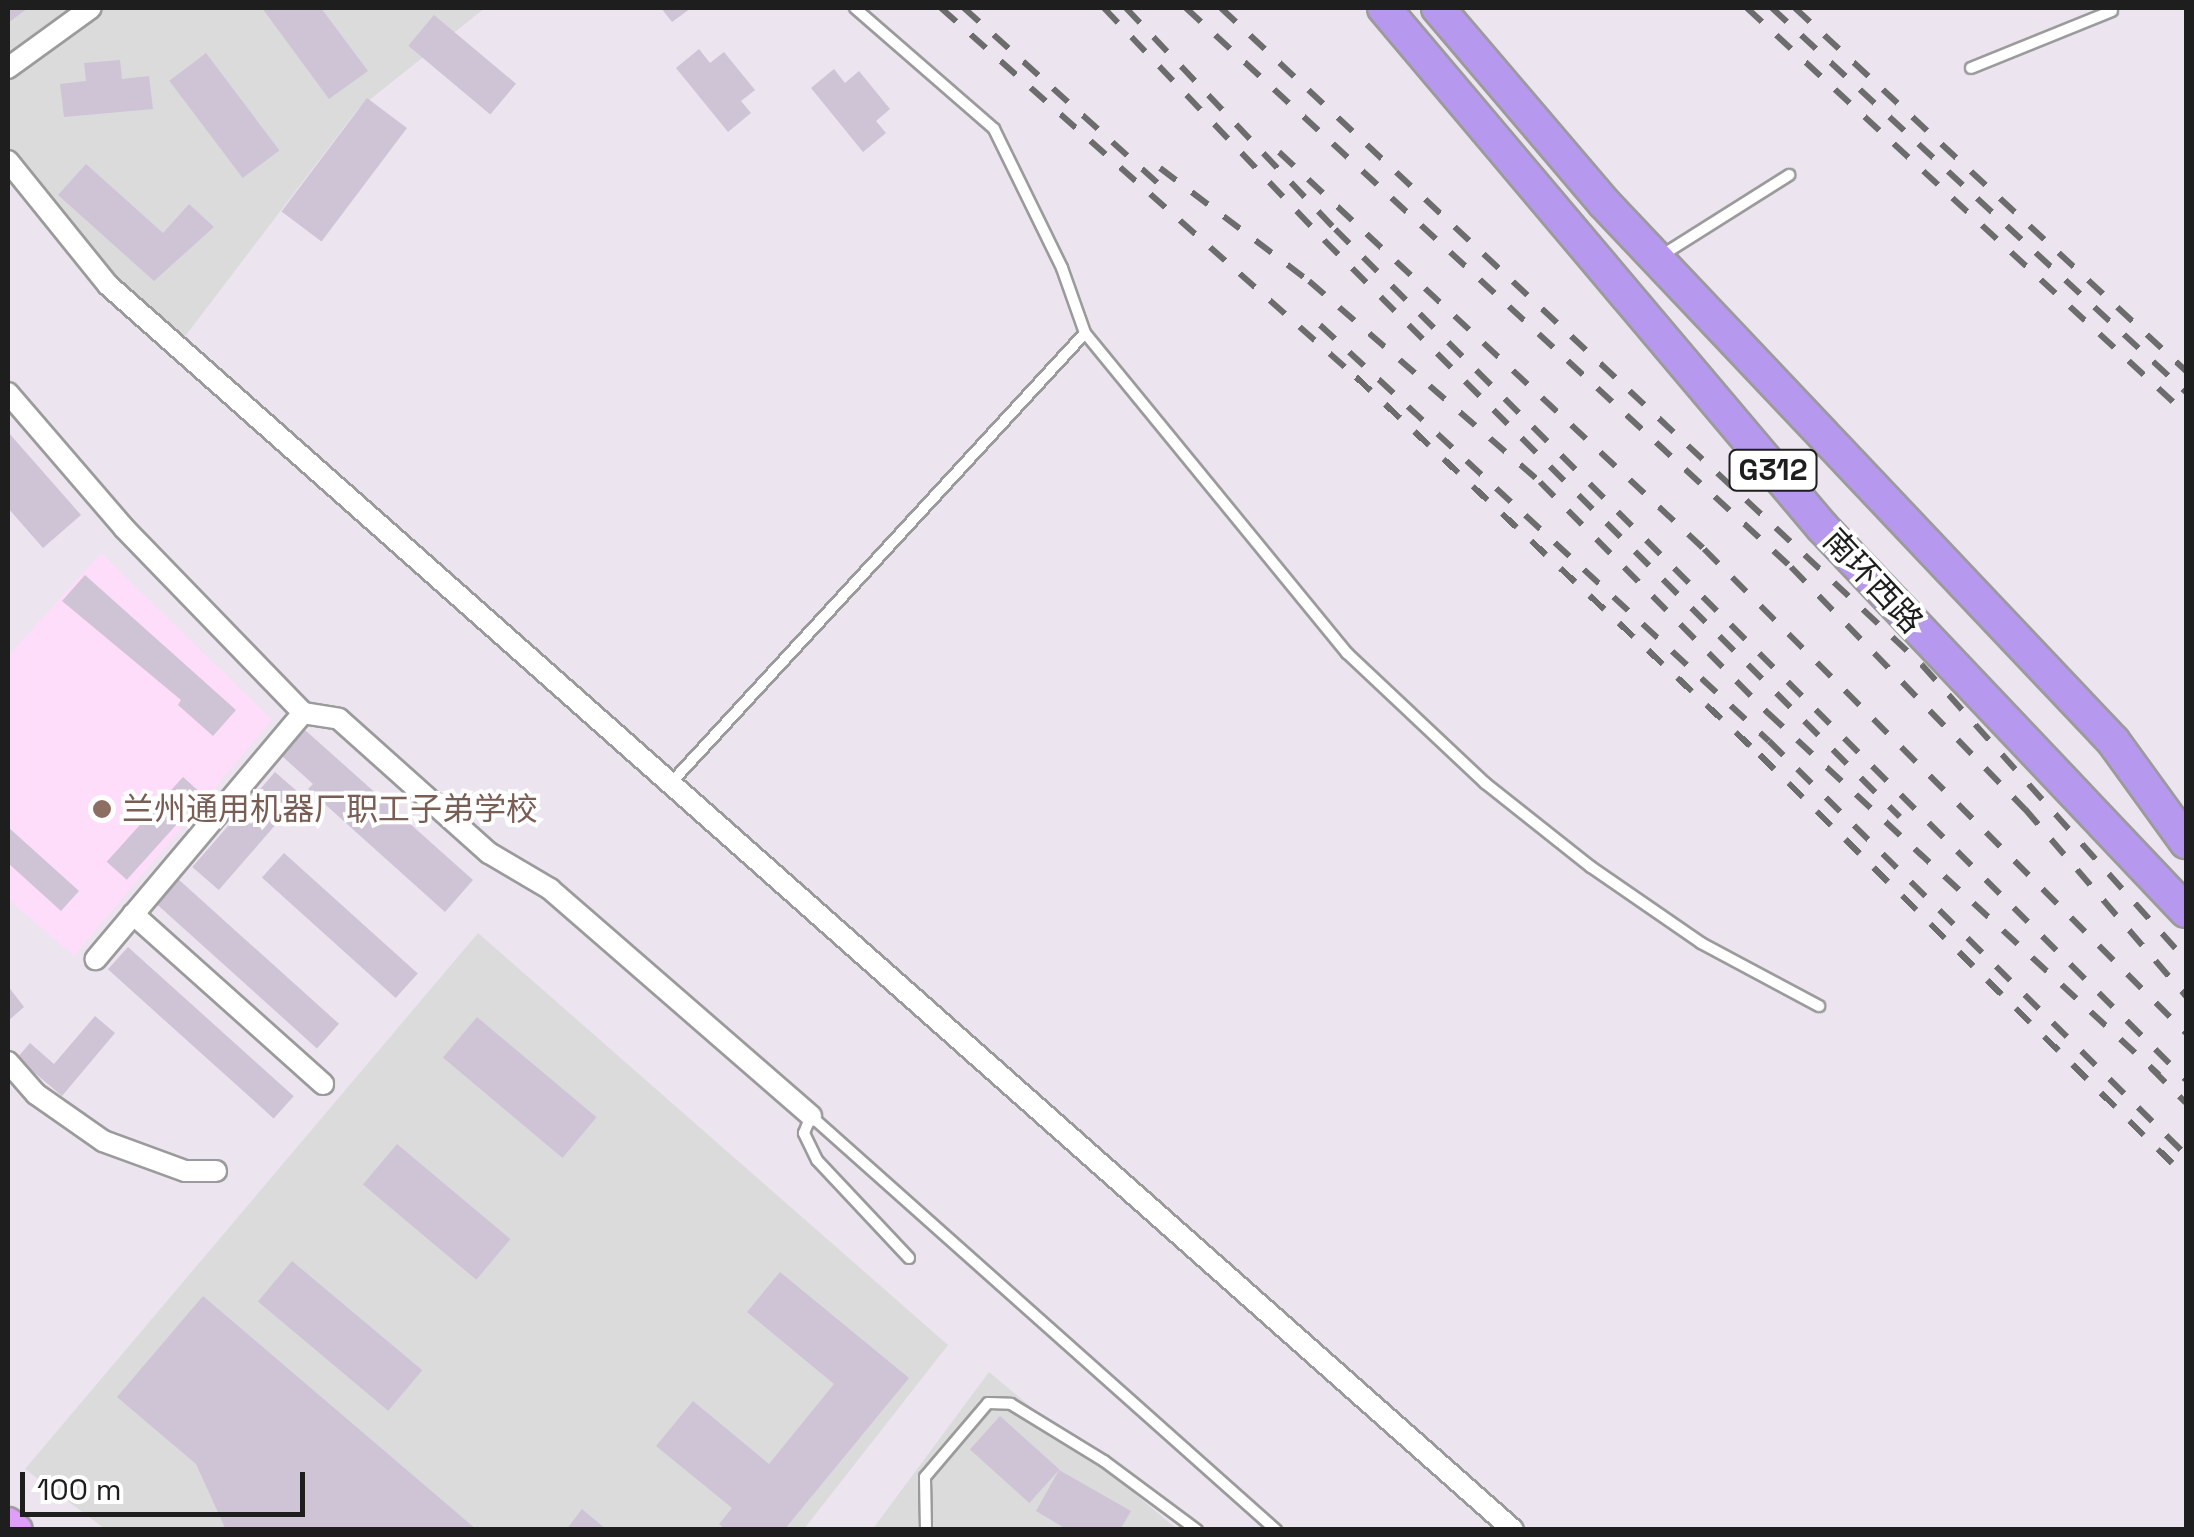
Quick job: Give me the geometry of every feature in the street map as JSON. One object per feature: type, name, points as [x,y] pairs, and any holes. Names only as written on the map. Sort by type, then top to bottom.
[{"type":"highway","name":"南环西路","points":[[1384,8],[1822,527],[2186,910]]},
{"type":"highway","name":"南环西路","points":[[1438,8],[1657,258],[2113,741],[2186,842]]},
{"type":"main road","points":[[8,1523],[18,1530]]},
{"type":"street","points":[[8,68],[91,8]]},
{"type":"street","points":[[8,160],[108,284],[668,786],[1513,1530]]},
{"type":"street","points":[[8,393],[124,528],[303,713],[339,719],[489,853],[550,889],[811,1116]]},
{"type":"street","points":[[96,959],[303,713]]},
{"type":"street","points":[[133,914],[323,1084]]},
{"type":"street","points":[[8,1062],[36,1094],[103,1141],[184,1170],[216,1172]]},
{"type":"lane","points":[[855,8],[994,130],[1062,268],[1085,334],[1347,652],[1438,741],[1645,906],[1819,1006]]},
{"type":"lane","points":[[1971,68],[2112,11]]},
{"type":"lane","points":[[1657,258],[1789,175]]},
{"type":"lane","points":[[668,786],[1085,334]]},
{"type":"lane","points":[[909,1258],[817,1160],[804,1132],[811,1116],[1276,1530]]},
{"type":"lane","points":[[926,1530],[926,1477],[988,1403],[1010,1404],[1104,1461],[1197,1530]]},
{"type":"shaded area","points":[[8,8],[485,8],[358,109],[177,347],[8,161]]},
{"type":"shaded area","name":"兰州通用机器厂职工子弟学校","points":[[101,553],[272,720],[74,956],[8,899],[8,656]]},
{"type":"shaded area","points":[[478,933],[948,1345],[804,1529],[105,1529],[25,1469]]},
{"type":"shaded area","points":[[989,1372],[1177,1529],[872,1530]]},
{"type":"building","points":[[8,8],[28,8],[8,23]]},
{"type":"building","points":[[262,8],[321,8],[368,71],[329,99]]},
{"type":"building","points":[[661,8],[691,8],[672,22]]},
{"type":"building","points":[[434,15],[516,84],[490,114],[408,46]]},
{"type":"building","points":[[699,49],[710,63],[724,52],[755,90],[741,101],[751,113],[728,132],[676,68]]},
{"type":"building","points":[[206,53],[279,150],[243,178],[169,81]]},
{"type":"building","points":[[120,60],[122,79],[149,76],[153,109],[64,117],[60,84],[86,81],[84,63]]},
{"type":"building","points":[[834,69],[845,83],[859,71],[890,109],[876,121],[886,133],[863,152],[811,88]]},
{"type":"building","points":[[367,98],[407,128],[321,241],[282,211]]},
{"type":"building","points":[[86,164],[163,233],[189,204],[214,227],[154,281],[58,195]]},
{"type":"building","points":[[8,432],[81,515],[43,548],[8,508]]},
{"type":"building","points":[[85,575],[236,710],[213,736],[178,705],[181,700],[62,601]]},
{"type":"building","points":[[305,730],[473,880],[445,912],[308,789],[313,784],[282,756]]},
{"type":"building","points":[[275,772],[301,795],[219,890],[192,867]]},
{"type":"building","points":[[183,777],[203,795],[127,880],[107,862]]},
{"type":"building","points":[[8,827],[79,891],[61,911],[8,863]]},
{"type":"building","points":[[284,853],[418,973],[396,998],[262,878]]},
{"type":"building","points":[[177,878],[339,1024],[317,1048],[155,903]]},
{"type":"building","points":[[128,947],[294,1096],[274,1119],[108,969]]},
{"type":"building","points":[[8,986],[24,1007],[8,1021]]},
{"type":"building","points":[[95,1016],[115,1033],[62,1096],[17,1058],[30,1043],[54,1064]]},
{"type":"building","points":[[477,1017],[597,1117],[562,1158],[443,1058]]},
{"type":"building","points":[[397,1144],[510,1239],[476,1280],[363,1185]]},
{"type":"building","points":[[292,1261],[422,1370],[388,1411],[258,1302]]},
{"type":"building","points":[[780,1272],[909,1378],[784,1530],[726,1530],[719,1524],[732,1508],[656,1446],[693,1401],[769,1464],[834,1384],[747,1312]]},
{"type":"building","points":[[203,1296],[477,1530],[226,1530],[196,1464],[117,1397]]},
{"type":"building","points":[[1000,1416],[1059,1470],[1029,1503],[970,1449]]},
{"type":"building","points":[[1059,1470],[1131,1511],[1120,1530],[1068,1530],[1036,1511]]},
{"type":"building","points":[[582,1509],[607,1530],[566,1530]]},
{"type":"railway","points":[[941,8],[1356,377],[1760,755],[2186,1177]]},
{"type":"railway","points":[[964,8],[1170,194]]},
{"type":"railway","points":[[1104,8],[1324,240],[1900,817]]},
{"type":"railway","points":[[1126,8],[1335,229],[2186,1080]]},
{"type":"railway","points":[[1186,8],[1791,567],[2025,809],[2186,996]]},
{"type":"railway","points":[[1221,8],[1922,665],[2186,960]]},
{"type":"railway","points":[[1747,8],[2186,414]]},
{"type":"railway","points":[[1772,8],[2186,392]]},
{"type":"railway","points":[[1795,8],[2186,371]]},
{"type":"railway","points":[[1279,152],[1704,549],[2186,1033]]},
{"type":"railway","points":[[1160,168],[1309,281],[1540,482],[1768,713],[2159,1075]]},
{"type":"railway","points":[[1320,325],[1769,741],[2186,1155]]},
{"type":"railway","points":[[2151,1068],[2186,1103]]},
{"type":"place","name":"兰州通用机器厂职工子弟学校","points":[[102,809]]}]
